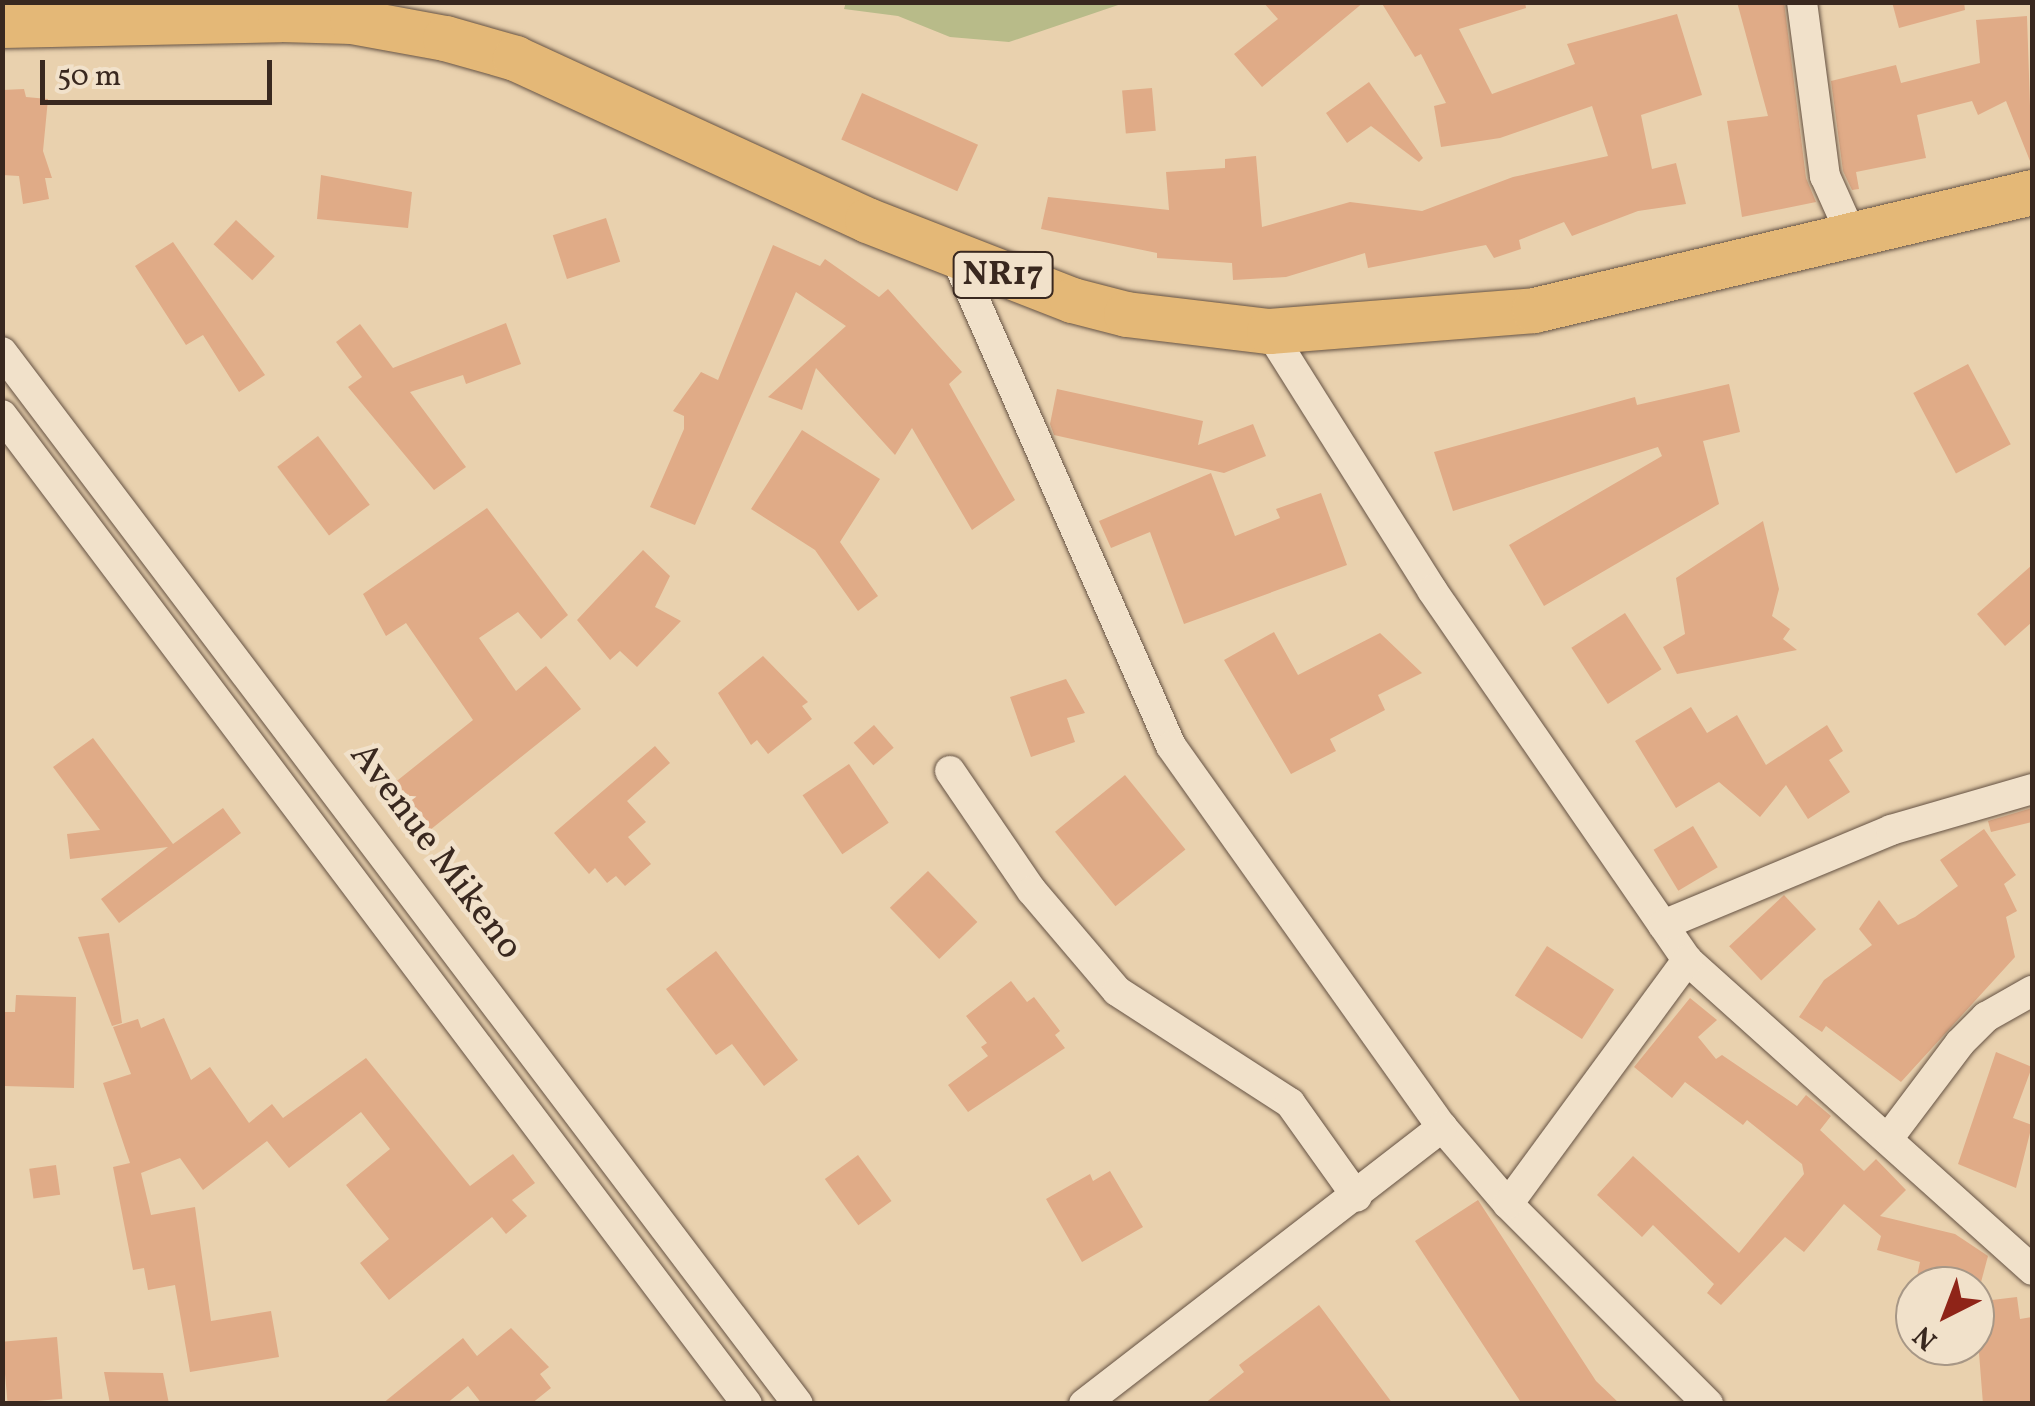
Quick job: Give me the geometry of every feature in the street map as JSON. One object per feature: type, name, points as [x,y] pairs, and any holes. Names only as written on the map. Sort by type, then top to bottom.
[{"type":"main road","name":"NR17","points":[[2,26],[280,19],[352,21],[444,38],[516,58],[956,258],[1126,314],[1269,332],[1534,310],[2032,192]]},
{"type":"street","points":[[1802,2],[1825,176],[1851,234]]},
{"type":"street","points":[[956,258],[1172,746],[1442,1127],[1508,1204],[1708,1404]]},
{"type":"street","points":[[1269,332],[1432,590],[1688,960],[1890,1136],[2032,1270]]},
{"type":"street","name":"Avenue Mikeno","points":[[2,352],[798,1404]]},
{"type":"street","name":"Avenue Mikeno","points":[[2,415],[747,1404]]},
{"type":"street","points":[[950,771],[1032,891],[1116,991],[1290,1103],[1357,1197]]},
{"type":"street","points":[[1663,924],[1891,830],[2032,789]]},
{"type":"street","points":[[1508,1204],[1688,960]]},
{"type":"street","points":[[1890,1136],[1960,1043],[1986,1017],[2032,990]]},
{"type":"street","points":[[1084,1404],[1357,1197],[1442,1127]]},
{"type":"green space","points":[[846,2],[1124,3],[1009,42],[950,37],[898,16],[844,9]]},
{"type":"building","points":[[1263,2],[1364,2],[1262,87],[1234,54],[1278,19]]},
{"type":"building","points":[[1381,2],[1525,2],[1526,8],[1459,29],[1492,94],[1575,64],[1567,44],[1677,14],[1702,95],[1641,115],[1652,169],[1676,163],[1686,204],[1638,211],[1572,236],[1564,222],[1519,240],[1521,249],[1494,258],[1486,245],[1368,268],[1365,253],[1286,277],[1233,280],[1232,263],[1157,258],[1157,253],[1041,229],[1048,197],[1169,210],[1166,172],[1225,168],[1225,159],[1256,156],[1262,227],[1350,202],[1422,211],[1513,177],[1608,156],[1592,106],[1500,138],[1441,147],[1434,106],[1446,103],[1421,54],[1415,57]]},
{"type":"building","points":[[1737,2],[1784,2],[1806,178],[1816,202],[1742,217],[1727,121],[1768,116]]},
{"type":"building","points":[[1892,2],[1964,2],[1965,10],[1899,28]]},
{"type":"building","points":[[2027,16],[2032,166],[2006,101],[1978,115],[1972,101],[1917,115],[1926,158],[1856,172],[1859,189],[1852,190],[1843,171],[1831,81],[1896,65],[1901,83],[1980,63],[1976,20]]},
{"type":"building","points":[[1369,82],[1423,158],[1419,162],[1371,126],[1347,143],[1326,113]]},
{"type":"building","points":[[1152,88],[1156,131],[1126,133],[1122,91]]},
{"type":"building","points":[[24,89],[26,97],[48,99],[43,151],[52,178],[45,178],[49,199],[23,204],[19,176],[2,175],[2,90]]},
{"type":"building","points":[[862,93],[978,145],[957,191],[841,140]]},
{"type":"building","points":[[321,175],[412,192],[408,228],[317,219]]},
{"type":"building","points":[[606,218],[620,262],[567,279],[553,235]]},
{"type":"building","points":[[236,220],[275,256],[252,280],[213,244]]},
{"type":"building","points":[[173,242],[265,375],[239,392],[203,335],[186,345],[135,266]]},
{"type":"building","points":[[773,245],[820,266],[825,259],[879,297],[888,289],[962,372],[949,384],[1015,500],[972,530],[912,428],[895,455],[816,368],[802,410],[768,397],[846,326],[796,292],[695,525],[650,507],[684,429],[684,416],[673,411],[701,372],[718,380]]},
{"type":"building","points":[[506,323],[521,364],[466,384],[463,375],[410,392],[466,467],[434,490],[348,387],[362,377],[336,342],[360,324],[393,368]]},
{"type":"building","points":[[1968,364],[2011,444],[1956,473],[1913,393]]},
{"type":"building","points":[[1729,384],[1740,432],[1703,441],[1719,504],[1544,606],[1509,545],[1662,456],[1658,447],[1453,511],[1434,452],[1635,397],[1637,405]]},
{"type":"building","points":[[1057,389],[1203,421],[1198,445],[1253,424],[1266,456],[1224,473],[1054,435],[1050,424]]},
{"type":"building","points":[[802,430],[880,479],[840,542],[878,596],[858,611],[815,550],[751,509]]},
{"type":"building","points":[[318,436],[370,505],[329,535],[277,467]]},
{"type":"building","points":[[1211,473],[1235,536],[1280,518],[1276,509],[1321,493],[1347,565],[1184,624],[1150,532],[1111,548],[1099,521]]},
{"type":"building","points":[[487,508],[568,615],[541,639],[518,612],[479,638],[516,691],[546,666],[581,709],[430,830],[393,784],[473,720],[406,623],[386,636],[363,594]]},
{"type":"building","points":[[1763,521],[1779,589],[1772,616],[1790,629],[1783,639],[1797,650],[1677,674],[1663,647],[1685,634],[1676,578]]},
{"type":"building","points":[[643,550],[670,576],[655,607],[681,621],[637,667],[620,651],[610,660],[577,620]]},
{"type":"building","points":[[2032,565],[2032,622],[2005,646],[1977,614]]},
{"type":"building","points":[[1625,613],[1661,669],[1608,704],[1571,648]]},
{"type":"building","points":[[1274,632],[1298,675],[1380,633],[1422,673],[1378,695],[1385,710],[1330,739],[1336,751],[1291,774],[1224,660]]},
{"type":"building","points":[[763,656],[808,702],[802,706],[812,719],[768,754],[757,740],[751,745],[718,693]]},
{"type":"building","points":[[1066,679],[1085,713],[1067,718],[1075,742],[1031,757],[1010,697]]},
{"type":"building","points":[[1691,707],[1707,733],[1737,715],[1766,765],[1827,725],[1843,751],[1829,760],[1850,792],[1808,819],[1786,785],[1760,817],[1719,782],[1676,808],[1635,741]]},
{"type":"building","points":[[874,725],[894,748],[873,765],[854,743]]},
{"type":"building","points":[[93,738],[173,844],[223,808],[241,833],[119,923],[101,899],[168,847],[70,859],[67,834],[100,830],[53,767]]},
{"type":"building","points":[[655,746],[670,763],[627,801],[646,822],[628,837],[651,864],[625,886],[616,876],[607,883],[595,868],[589,874],[554,833]]},
{"type":"building","points":[[849,764],[889,823],[842,854],[803,795]]},
{"type":"building","points":[[1125,775],[1185,850],[1115,906],[1055,832]]},
{"type":"building","points":[[2032,808],[2032,822],[1991,832],[1988,821]]},
{"type":"building","points":[[1693,826],[1718,867],[1678,891],[1654,850]]},
{"type":"building","points":[[1984,829],[2016,875],[2004,884],[2017,911],[2006,917],[2015,957],[1901,1082],[1826,1026],[1822,1032],[1799,1017],[1824,980],[1872,945],[1859,929],[1879,900],[1898,925],[1915,917],[1958,886],[1940,860]]},
{"type":"building","points":[[928,871],[977,922],[939,959],[890,908]]},
{"type":"building","points":[[1784,895],[1816,929],[1761,981],[1729,946]]},
{"type":"building","points":[[109,933],[122,1023],[112,1026],[78,937]]},
{"type":"building","points":[[1547,946],[1614,990],[1582,1039],[1515,995]]},
{"type":"building","points":[[716,951],[798,1060],[764,1086],[732,1044],[716,1055],[666,989]]},
{"type":"building","points":[[1011,981],[1027,1002],[1034,997],[1060,1031],[1055,1035],[1065,1048],[968,1112],[948,1085],[988,1056],[981,1047],[987,1043],[966,1016]]},
{"type":"building","points":[[16,995],[76,997],[74,1088],[4,1086],[5,1012],[15,1012]]},
{"type":"building","points":[[1690,998],[1717,1020],[1698,1037],[1716,1059],[1722,1055],[1797,1106],[1806,1095],[1831,1116],[1820,1130],[1864,1171],[1876,1159],[1906,1190],[1880,1216],[1955,1234],[1988,1256],[1985,1266],[1919,1266],[1920,1262],[1877,1250],[1881,1236],[1844,1204],[1804,1252],[1785,1237],[1721,1305],[1707,1293],[1714,1284],[1653,1225],[1642,1237],[1597,1195],[1633,1156],[1739,1253],[1804,1174],[1802,1164],[1747,1120],[1743,1125],[1685,1082],[1672,1098],[1634,1067]]},
{"type":"building","points":[[164,1018],[191,1080],[210,1067],[249,1123],[272,1104],[283,1118],[366,1058],[470,1186],[513,1154],[535,1183],[512,1200],[527,1216],[506,1234],[492,1217],[389,1300],[360,1263],[389,1239],[346,1185],[390,1149],[361,1112],[289,1168],[267,1141],[203,1190],[180,1158],[141,1173],[151,1215],[195,1207],[211,1321],[271,1311],[279,1357],[190,1372],[175,1285],[148,1290],[144,1268],[133,1270],[113,1167],[130,1163],[103,1083],[131,1074],[113,1027],[138,1019],[141,1028]]},
{"type":"building","points":[[1996,1052],[2032,1067],[2013,1118],[2032,1125],[2016,1188],[1958,1164]]},
{"type":"building","points":[[858,1155],[892,1201],[858,1225],[825,1179]]},
{"type":"building","points":[[56,1165],[60,1195],[33,1198],[29,1169]]},
{"type":"building","points":[[1110,1171],[1143,1227],[1082,1262],[1046,1199],[1090,1174],[1093,1181]]},
{"type":"building","points":[[1478,1200],[1596,1381],[1620,1404],[1522,1404],[1415,1241]]},
{"type":"building","points":[[2017,1297],[2020,1319],[2032,1317],[2032,1404],[1983,1404],[1980,1366],[1995,1366],[1995,1300]]},
{"type":"building","points":[[1319,1305],[1393,1404],[1204,1404],[1244,1372],[1239,1365]]},
{"type":"building","points":[[511,1328],[549,1367],[540,1374],[551,1388],[531,1404],[482,1404],[468,1386],[446,1404],[382,1404],[463,1338],[477,1356]]},
{"type":"building","points":[[57,1337],[62,1399],[8,1404],[2,1342]]},
{"type":"building","points":[[104,1372],[163,1373],[169,1404],[110,1404]]}]
